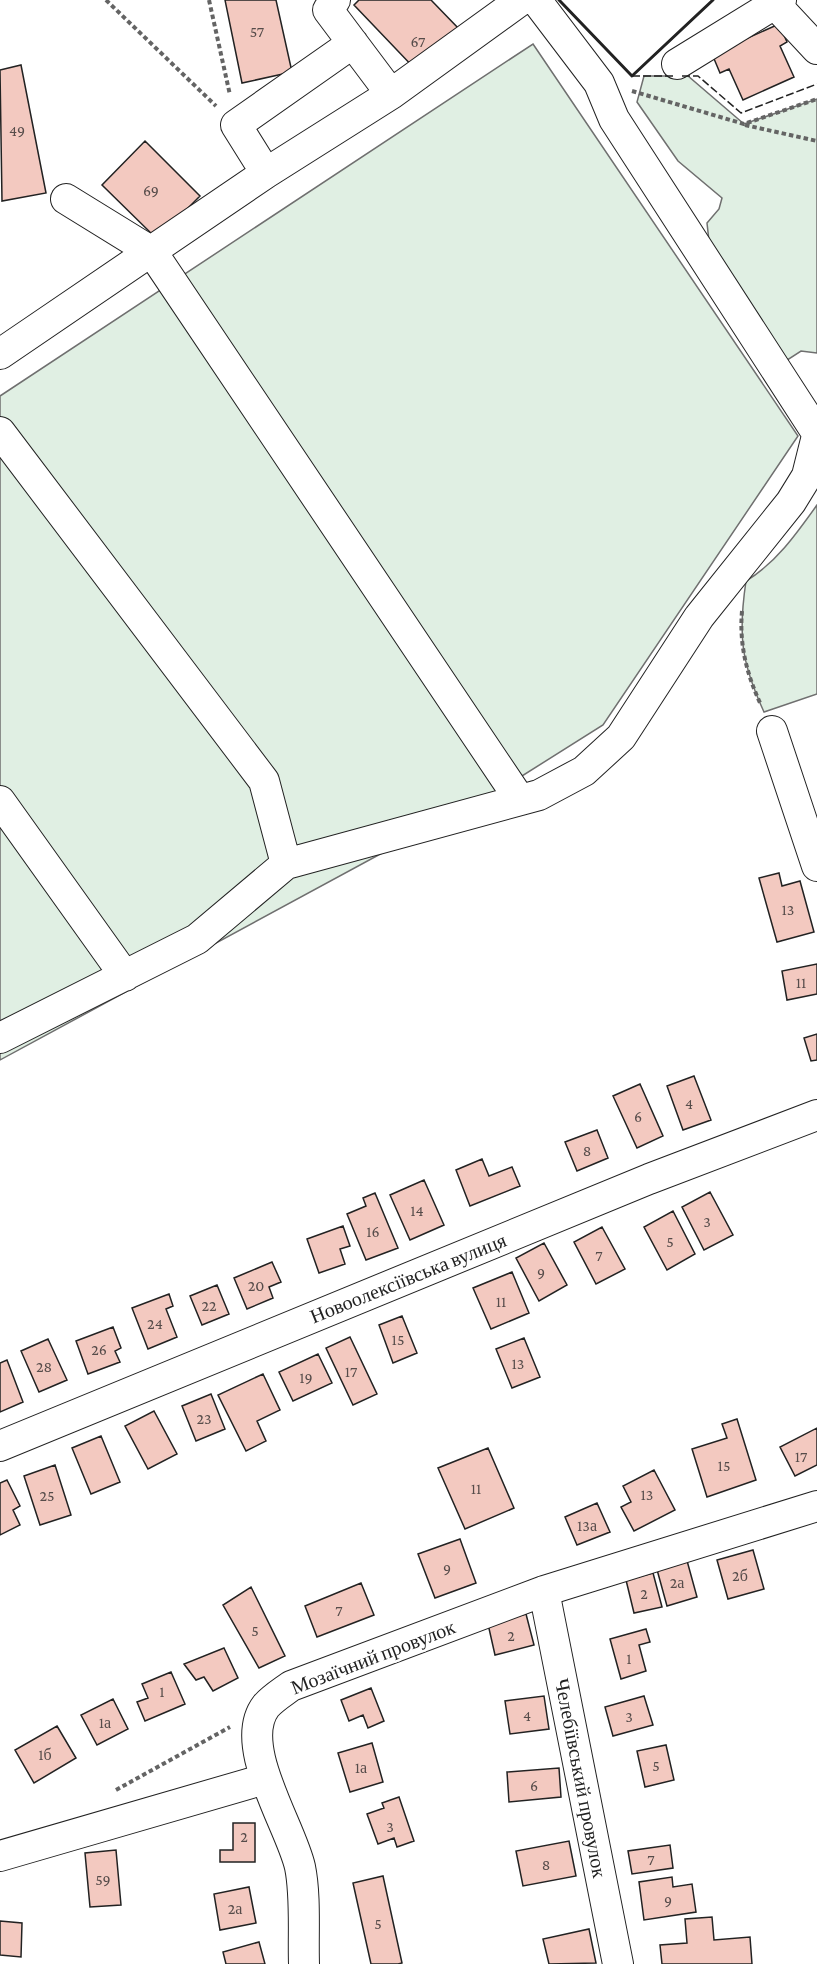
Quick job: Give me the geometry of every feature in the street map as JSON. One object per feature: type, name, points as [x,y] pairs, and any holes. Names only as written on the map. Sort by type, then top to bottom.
[{"type":"street","points":[[335,0],[328,10],[391,94]]},
{"type":"street","points":[[0,354],[266,173],[391,94],[521,0]]},
{"type":"street","points":[[0,1038],[197,939],[286,864],[539,795],[584,771],[621,737],[699,617],[791,502],[807,476],[817,435],[614,119],[599,83],[536,0]]},
{"type":"street","points":[[677,64],[778,3],[817,49]]},
{"type":"street","points":[[266,173],[236,125],[353,43]]},
{"type":"street","points":[[66,199],[152,252],[520,800]]},
{"type":"street","points":[[0,432],[264,781],[286,864]]},
{"type":"street","points":[[772,731],[817,866]]},
{"type":"street","points":[[0,801],[125,976]]},
{"type":"street","name":"Новоолексіївська вулиця","points":[[0,1446],[649,1179],[817,1115]]},
{"type":"street","name":"Мозаїчний провулок","points":[[265,1708],[291,1686],[544,1591],[817,1506]]},
{"type":"street","name":"Челебіївський провулок","points":[[544,1591],[618,1964]]},
{"type":"street","points":[[265,1708],[257,1728],[265,1779],[288,1830],[300,1869],[304,1964]]},
{"type":"street","points":[[0,1856],[265,1779]]},
{"type":"path","points":[[106,0],[236,125]]},
{"type":"path","points":[[209,0],[236,125]]},
{"type":"path","points":[[599,83],[648,94],[744,124],[817,141]]},
{"type":"path","points":[[744,124],[817,99]]},
{"type":"path","points":[[743,603],[742,652],[750,682],[772,731]]},
{"type":"path","points":[[112,1793],[265,1708]]},
{"type":"green space","points":[[533,44],[798,436],[603,725],[506,786],[0,1060],[0,396]]},
{"type":"green space","points":[[644,76],[688,76],[744,124],[817,99],[817,353],[801,351],[775,368],[709,241],[707,223],[719,209],[722,198],[678,161],[637,102]]},
{"type":"green space","points":[[817,505],[817,694],[764,712],[750,678],[743,648],[742,617],[746,581],[767,565],[794,537]]},
{"type":"building","points":[[225,0],[276,0],[292,72],[242,83]]},
{"type":"building","points":[[359,0],[431,0],[460,30],[417,71],[354,5]]},
{"type":"building","points":[[779,24],[787,42],[780,46],[794,77],[743,100],[729,69],[720,73],[712,54]]},
{"type":"building","points":[[21,65],[46,193],[2,201],[0,70]]},
{"type":"building","points":[[145,141],[200,196],[157,239],[102,185]]},
{"type":"building","points":[[779,873],[782,886],[800,881],[814,932],[777,942],[759,878]]},
{"type":"building","points":[[817,964],[817,994],[787,1000],[782,971]]},
{"type":"building","points":[[817,1034],[817,1060],[811,1061],[804,1038]]},
{"type":"building","points":[[694,1076],[711,1120],[683,1130],[667,1086]]},
{"type":"building","points":[[640,1084],[663,1136],[637,1148],[613,1096]]},
{"type":"building","points":[[597,1130],[608,1158],[577,1171],[565,1142]]},
{"type":"building","points":[[482,1159],[489,1176],[512,1167],[520,1186],[470,1206],[456,1170]]},
{"type":"building","points":[[424,1180],[444,1225],[410,1240],[390,1195]]},
{"type":"building","points":[[710,1192],[733,1235],[704,1250],[682,1207]]},
{"type":"building","points":[[375,1193],[398,1248],[366,1260],[347,1214],[366,1206],[363,1198]]},
{"type":"building","points":[[673,1211],[695,1254],[667,1270],[644,1227]]},
{"type":"building","points":[[343,1226],[350,1246],[340,1249],[345,1264],[319,1273],[307,1239]]},
{"type":"building","points":[[602,1227],[625,1269],[596,1284],[574,1242]]},
{"type":"building","points":[[544,1243],[567,1285],[539,1301],[516,1258]]},
{"type":"building","points":[[272,1262],[281,1282],[269,1287],[273,1298],[247,1309],[234,1278]]},
{"type":"building","points":[[512,1272],[529,1313],[491,1329],[473,1288]]},
{"type":"building","points":[[217,1285],[229,1314],[202,1325],[190,1296]]},
{"type":"building","points":[[169,1294],[173,1306],[166,1309],[177,1337],[148,1349],[132,1308]]},
{"type":"building","points":[[402,1316],[417,1353],[393,1363],[379,1325]]},
{"type":"building","points":[[113,1327],[121,1348],[115,1351],[120,1362],[88,1374],[76,1341]]},
{"type":"building","points":[[350,1337],[377,1394],[353,1405],[326,1348]]},
{"type":"building","points":[[524,1338],[540,1377],[512,1388],[496,1349]]},
{"type":"building","points":[[48,1339],[67,1380],[39,1392],[21,1351]]},
{"type":"building","points":[[318,1354],[332,1383],[293,1401],[279,1372]]},
{"type":"building","points":[[7,1360],[23,1402],[0,1412],[0,1363]]},
{"type":"building","points":[[263,1374],[280,1410],[257,1421],[266,1441],[246,1451],[218,1395]]},
{"type":"building","points":[[211,1394],[225,1429],[196,1441],[182,1406]]},
{"type":"building","points":[[154,1411],[177,1454],[148,1469],[125,1426]]},
{"type":"building","points":[[737,1419],[756,1480],[707,1497],[692,1449],[727,1438],[722,1424]]},
{"type":"building","points":[[817,1428],[817,1465],[795,1476],[780,1447]]},
{"type":"building","points":[[101,1436],[120,1482],[91,1494],[72,1448]]},
{"type":"building","points":[[488,1448],[514,1508],[465,1529],[438,1468]]},
{"type":"building","points":[[55,1465],[71,1515],[40,1525],[24,1476]]},
{"type":"building","points":[[654,1470],[675,1510],[634,1531],[621,1507],[631,1502],[623,1486]]},
{"type":"building","points":[[7,1480],[20,1506],[13,1510],[20,1525],[0,1535],[0,1483]]},
{"type":"building","points":[[597,1503],[610,1532],[577,1545],[565,1517]]},
{"type":"building","points":[[460,1539],[476,1583],[435,1598],[418,1554]]},
{"type":"building","points":[[753,1550],[764,1589],[728,1599],[717,1560]]},
{"type":"building","points":[[686,1557],[697,1597],[667,1606],[656,1566]]},
{"type":"building","points":[[653,1573],[662,1607],[634,1613],[626,1580]]},
{"type":"building","points":[[361,1583],[374,1615],[317,1637],[305,1606]]},
{"type":"building","points":[[251,1587],[285,1656],[259,1668],[223,1605]]},
{"type":"building","points":[[526,1614],[534,1645],[495,1655],[488,1624]]},
{"type":"building","points":[[646,1629],[650,1642],[639,1645],[646,1671],[621,1679],[610,1639]]},
{"type":"building","points":[[224,1648],[238,1678],[213,1691],[204,1677],[196,1680],[184,1664]]},
{"type":"building","points":[[171,1672],[185,1704],[145,1721],[137,1702],[148,1698],[142,1684]]},
{"type":"building","points":[[371,1688],[384,1721],[368,1728],[363,1715],[349,1721],[341,1700]]},
{"type":"building","points":[[544,1696],[549,1729],[510,1734],[505,1701]]},
{"type":"building","points":[[644,1696],[653,1725],[613,1736],[605,1707]]},
{"type":"building","points":[[113,1699],[128,1729],[97,1745],[81,1715]]},
{"type":"building","points":[[57,1726],[76,1758],[34,1783],[15,1750]]},
{"type":"building","points":[[372,1743],[383,1782],[350,1792],[338,1753]]},
{"type":"building","points":[[666,1745],[674,1780],[645,1787],[637,1751]]},
{"type":"building","points":[[559,1768],[561,1797],[509,1802],[507,1772]]},
{"type":"building","points":[[399,1797],[414,1841],[397,1847],[394,1838],[378,1844],[367,1814],[384,1808],[382,1803]]},
{"type":"building","points":[[233,1823],[255,1823],[255,1862],[220,1862],[220,1850],[233,1850]]},
{"type":"building","points":[[569,1841],[576,1876],[523,1886],[516,1851]]},
{"type":"building","points":[[670,1845],[673,1868],[632,1874],[628,1851]]},
{"type":"building","points":[[116,1850],[121,1905],[90,1907],[85,1853]]},
{"type":"building","points":[[383,1876],[402,1963],[398,1964],[371,1964],[353,1883]]},
{"type":"building","points":[[672,1877],[673,1887],[692,1884],[696,1912],[644,1920],[639,1882]]},
{"type":"building","points":[[249,1887],[256,1923],[220,1930],[214,1894]]},
{"type":"building","points":[[712,1917],[714,1940],[750,1937],[752,1964],[662,1964],[660,1945],[687,1943],[685,1919]]},
{"type":"building","points":[[0,1921],[22,1923],[21,1957],[0,1955]]},
{"type":"building","points":[[589,1929],[596,1963],[549,1964],[543,1939]]},
{"type":"building","points":[[259,1942],[265,1964],[226,1964],[223,1952]]},
{"type":"fence","points":[[673,76],[632,76],[713,0]]},
{"type":"fence","points":[[682,76],[698,76],[741,113],[817,84]]},
{"type":"wall","points":[[559,0],[632,76],[713,0]]}]
